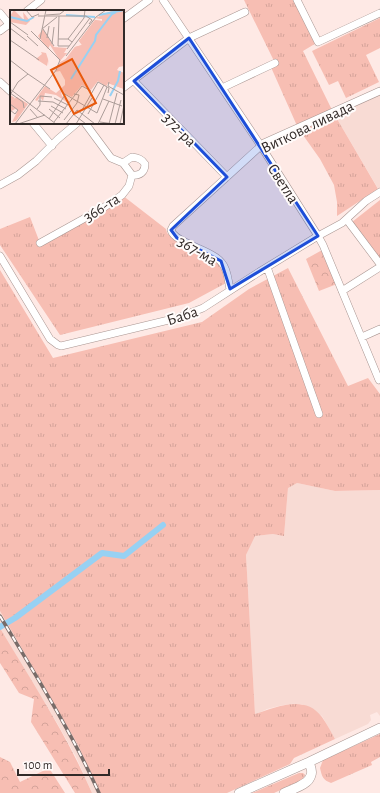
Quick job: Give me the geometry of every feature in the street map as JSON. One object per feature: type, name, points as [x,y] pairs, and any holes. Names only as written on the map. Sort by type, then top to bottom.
[{"type":"street","points":[[28,10],[42,0]]},
{"type":"street","points":[[124,18],[149,0]]},
{"type":"street","name":"Светла","points":[[163,0],[261,146],[318,236],[379,380]]},
{"type":"street","points":[[297,0],[318,42],[380,13]]},
{"type":"street","points":[[124,87],[189,38],[245,12]]},
{"type":"street","points":[[0,13],[10,24],[0,31]]},
{"type":"street","points":[[222,88],[275,63]]},
{"type":"street","name":"372-ра","points":[[134,81],[227,177]]},
{"type":"street","points":[[0,82],[10,91]]},
{"type":"street","name":"Виткова ливада","points":[[172,233],[171,230],[173,226],[261,146],[380,91]]},
{"type":"street","points":[[34,124],[52,146]]},
{"type":"street","points":[[0,185],[18,175],[76,124]]},
{"type":"street","name":"366-та","points":[[40,243],[103,208],[122,195],[129,186],[132,175],[123,163],[111,158],[86,124]]},
{"type":"street","points":[[123,163],[132,157],[143,161],[145,164],[143,171],[136,176],[132,175]]},
{"type":"street","name":"Баба","points":[[0,256],[50,339],[61,346],[189,314],[203,308],[267,267],[347,220],[366,201],[380,192]]},
{"type":"street","points":[[342,291],[380,265],[347,220]]},
{"type":"street","name":"367-ма","points":[[172,233],[177,238],[214,255],[221,261],[226,268],[230,290]]},
{"type":"street","points":[[267,267],[320,414]]},
{"type":"street","points":[[362,337],[380,329]]},
{"type":"street","points":[[239,793],[380,728]]},
{"type":"street","points":[[284,793],[310,778],[312,771],[309,762]]},
{"type":"highlighted area","points":[[189,38],[318,236],[230,289],[221,261],[177,238],[171,230],[227,177],[134,81]]},
{"type":"shaded area","points":[[380,91],[380,192],[333,112]]},
{"type":"shaded area","points":[[297,483],[335,491],[380,490],[380,716],[377,712],[370,715],[371,720],[368,724],[335,739],[322,716],[302,704],[283,705],[267,709],[255,715],[246,555],[254,536],[273,534],[284,535],[288,487]]},
{"type":"shaded area","points":[[0,611],[78,745],[100,793],[92,793],[76,757],[0,628]]},
{"type":"green space","points":[[244,0],[297,0],[318,42],[303,51],[333,112],[378,189],[337,216],[337,202],[334,185],[320,159],[298,128],[270,65],[275,63]]},
{"type":"green space","points":[[380,18],[380,48],[366,55],[379,82],[346,98],[338,81],[329,85],[312,51]]},
{"type":"green space","points":[[122,195],[166,229],[167,233],[186,249],[201,257],[215,260],[222,267],[226,283],[189,303],[60,335],[0,245],[0,229],[30,217],[40,243]]},
{"type":"green space","points":[[380,200],[380,263],[352,222]]},
{"type":"green space","points":[[324,249],[337,284],[319,291],[306,259]]},
{"type":"green space","points":[[288,268],[348,386],[368,378],[380,394],[380,490],[335,491],[297,483],[288,488],[284,536],[273,534],[255,536],[246,555],[255,714],[290,704],[307,706],[315,710],[322,717],[335,739],[294,758],[290,764],[227,793],[100,793],[78,745],[0,611],[0,270],[53,358],[202,322],[249,289]]},
{"type":"green space","points":[[0,628],[72,750],[92,793],[75,793],[31,722],[34,699],[19,693],[0,663]]},
{"type":"green space","points":[[380,734],[380,757],[371,762],[372,765],[331,783],[323,778],[320,768],[323,760]]},
{"type":"green space","points":[[0,757],[10,762],[20,782],[49,768],[65,793],[0,793]]},
{"type":"green space","points":[[299,773],[303,773],[305,775],[302,780],[274,793],[252,793]]},
{"type":"waterway","points":[[0,627],[15,618],[102,553],[124,556],[163,525]]},
{"type":"railway","points":[[0,616],[65,725],[99,793]]}]
